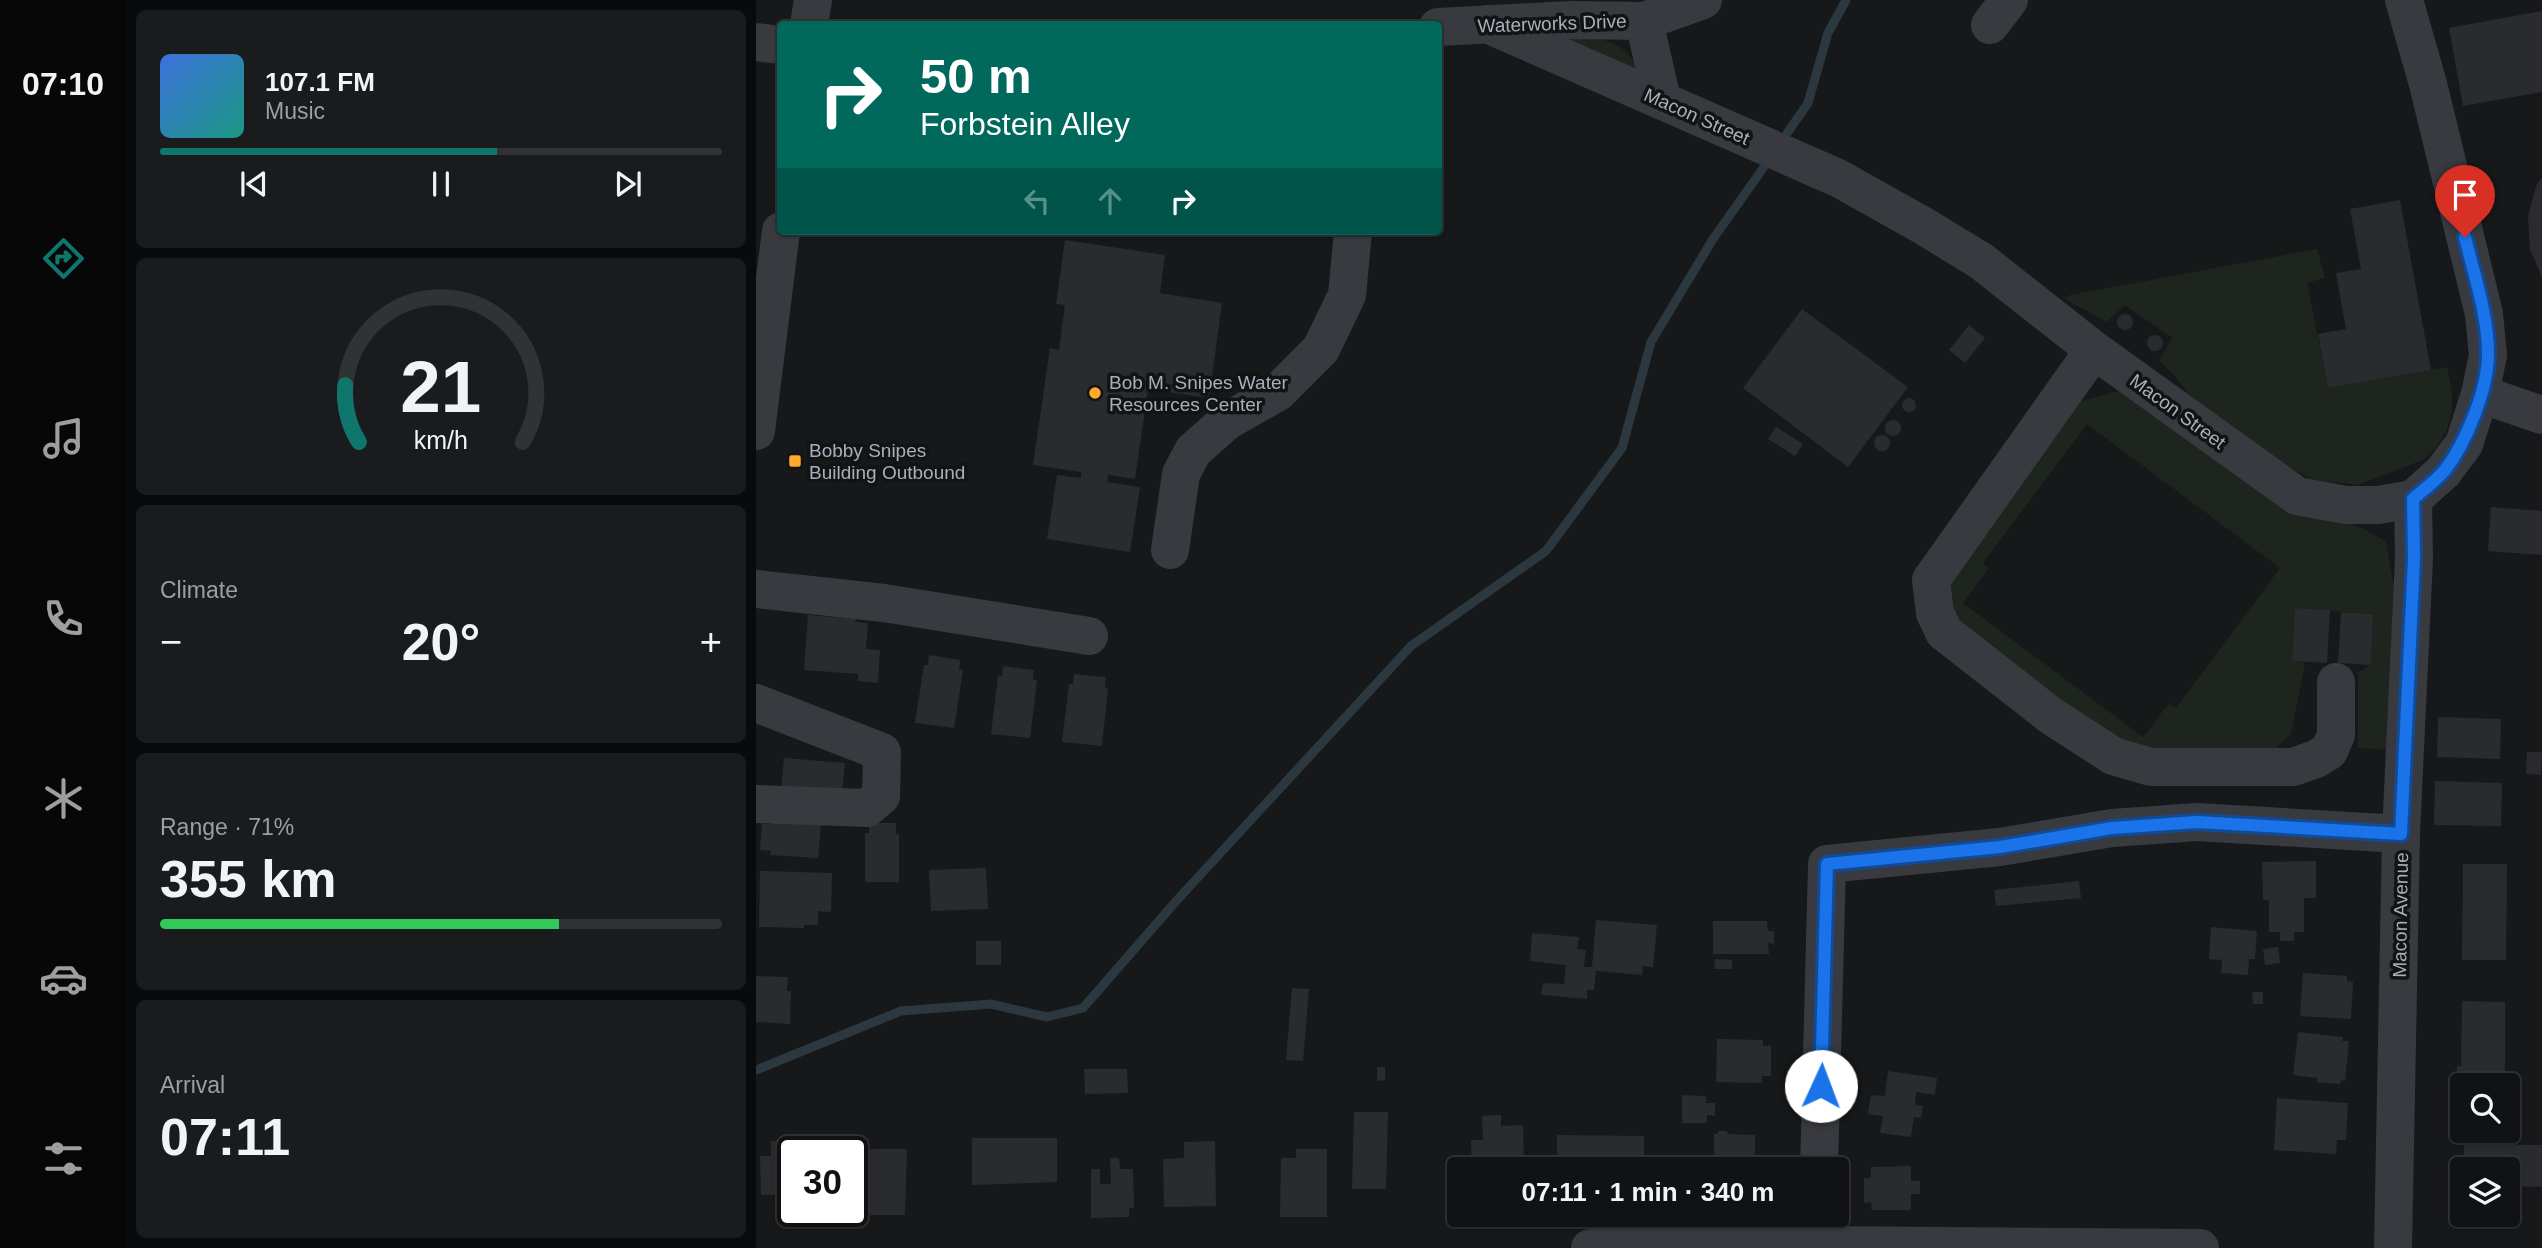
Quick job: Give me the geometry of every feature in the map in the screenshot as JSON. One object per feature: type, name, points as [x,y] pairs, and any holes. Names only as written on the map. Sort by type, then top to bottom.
[{"type":"street","points":[[810,21],[813,0]]},
{"type":"street","name":"Waterworks Drive","points":[[1442,27],[1703,0]]},
{"type":"street","points":[[2404,0],[2428,84],[2484,314],[2488,355],[2480,394],[2463,444],[2443,472],[2413,499]]},
{"type":"street","points":[[1606,12],[1662,100]]},
{"type":"street","name":"Macon Street","points":[[1487,24],[1838,178],[1922,225],[1981,261],[2094,350],[2297,496],[2346,505],[2378,505],[2413,499]]},
{"type":"street","points":[[756,42],[777,45]]},
{"type":"street","points":[[756,432],[762,323],[780,235]]},
{"type":"street","points":[[1170,550],[1181,474],[1193,450],[1227,421],[1278,392],[1321,349],[1347,295],[1353,235]]},
{"type":"street","points":[[2094,350],[1931,580],[1935,613],[1944,632],[2050,715],[2113,756],[2151,767],[2293,767],[2316,759],[2329,751],[2336,735],[2336,682]]},
{"type":"street","points":[[2480,394],[2542,415]]},
{"type":"street","name":"Macon Avenue","points":[[2393,1248],[2401,834],[2414,558],[2413,499]]},
{"type":"street","points":[[756,589],[884,603],[1089,636]]},
{"type":"street","points":[[756,703],[881,752],[881,796],[867,808],[756,804]]},
{"type":"street","points":[[1819,1157],[1827,864],[2000,847],[2112,828],[2197,822],[2401,834]]},
{"type":"street","points":[[1590,1248],[1817,1236],[2200,1248]]},
{"type":"shaded area","points":[[1551,35],[1589,37],[1612,43],[1623,49],[1639,70]]},
{"type":"shaded area","points":[[2317,249],[2325,278],[2307,283],[2328,388],[2447,367],[2452,391],[2452,412],[2446,432],[2436,448],[2423,460],[2358,485],[2313,480],[2261,453],[2194,401],[2159,360],[2172,338],[2125,305],[2107,322],[2065,299],[2070,295]]},
{"type":"shaded area","points":[[2123,390],[2308,512],[2365,529],[2386,542],[2394,588],[2390,750],[2358,748],[2358,672],[2371,665],[2373,614],[2295,608],[2292,661],[2304,662],[2305,665],[2291,734],[2271,753],[2128,749],[2114,743],[1946,609],[1949,579],[2081,401]],"holes":[[[2087,424],[2280,568],[2176,708],[2169,703],[2143,737],[1963,603],[1989,568],[1983,563]]]},
{"type":"building","points":[[2542,11],[2542,92],[2463,106],[2449,28]]},
{"type":"building","points":[[2542,177],[2542,278],[2530,249],[2528,217],[2536,186]]},
{"type":"building","points":[[2400,200],[2431,370],[2328,388],[2318,334],[2346,329],[2336,273],[2361,269],[2350,209]]},
{"type":"building","name":"Bob M. Snipes Water Resources Center","points":[[1065,240],[1165,255],[1160,293],[1222,303],[1209,398],[1148,389],[1135,479],[1108,475],[1107,482],[1140,487],[1130,552],[1047,539],[1057,475],[1081,478],[1081,472],[1033,465],[1050,348],[1059,350],[1065,305],[1056,304]]},
{"type":"building","points":[[1802,309],[1908,387],[1848,467],[1743,388]]},
{"type":"building","points":[[2125,314],[2131,316],[2131,328],[2125,330],[2119,328],[2117,322],[2119,316]]},
{"type":"building","points":[[1969,325],[1985,338],[1965,363],[1949,350]]},
{"type":"building","points":[[2155,335],[2161,337],[2161,349],[2155,351],[2149,349],[2147,343],[2149,337]]},
{"type":"building","points":[[1909,398],[1914,400],[1914,410],[1909,412],[1904,410],[1902,405],[1904,400]]},
{"type":"building","points":[[1893,420],[1901,428],[1893,436],[1885,428]]},
{"type":"building","points":[[1776,427],[1803,444],[1795,456],[1768,439]]},
{"type":"building","points":[[1882,435],[1888,437],[1888,449],[1882,451],[1876,449],[1874,443],[1876,437]]},
{"type":"building","points":[[2491,507],[2542,511],[2542,555],[2488,551]]},
{"type":"building","points":[[2295,608],[2330,610],[2327,663],[2292,661]]},
{"type":"building","points":[[2341,612],[2373,614],[2371,665],[2338,663]]},
{"type":"building","points":[[808,615],[856,619],[855,622],[868,623],[866,649],[880,650],[878,683],[858,681],[858,674],[804,670]]},
{"type":"building","points":[[929,655],[960,660],[959,670],[963,670],[954,728],[915,723],[924,665],[928,665]]},
{"type":"building","points":[[1003,666],[1034,670],[1033,680],[1037,680],[1030,738],[991,734],[998,676],[1002,676]]},
{"type":"building","points":[[1074,674],[1106,677],[1105,688],[1108,688],[1102,746],[1062,742],[1069,684],[1073,684]]},
{"type":"building","points":[[2438,717],[2501,719],[2500,759],[2437,757]]},
{"type":"building","points":[[2527,752],[2542,752],[2541,775],[2526,774]]},
{"type":"building","points":[[784,758],[845,763],[841,803],[780,799]]},
{"type":"building","points":[[2435,781],[2502,783],[2501,826],[2434,825]]},
{"type":"building","points":[[773,821],[821,824],[818,858],[770,855],[771,851],[760,850],[762,824],[772,824]]},
{"type":"building","points":[[869,823],[896,823],[896,834],[899,834],[899,882],[865,882],[865,833],[869,833]]},
{"type":"building","points":[[2316,861],[2316,898],[2304,898],[2304,932],[2294,932],[2294,941],[2280,941],[2280,932],[2269,932],[2269,900],[2263,900],[2262,862]]},
{"type":"building","points":[[2463,864],[2507,864],[2506,960],[2462,960]]},
{"type":"building","points":[[986,868],[988,909],[931,911],[929,870]]},
{"type":"building","points":[[760,871],[832,873],[831,912],[818,911],[818,925],[804,925],[804,928],[759,927]]},
{"type":"building","points":[[2079,881],[2081,898],[1996,906],[1994,890]]},
{"type":"building","points":[[1596,920],[1657,925],[1653,967],[1643,966],[1642,975],[1596,971],[1594,990],[1587,990],[1587,999],[1541,995],[1543,983],[1564,984],[1566,965],[1530,961],[1532,933],[1579,937],[1577,949],[1586,950],[1584,967],[1592,967]]},
{"type":"building","points":[[1713,921],[1767,921],[1768,931],[1774,931],[1774,944],[1768,943],[1769,954],[1713,954]]},
{"type":"building","points":[[2211,927],[2257,931],[2255,959],[2249,959],[2248,975],[2221,973],[2222,960],[2209,959]]},
{"type":"building","points":[[976,941],[1001,941],[1001,965],[976,965]]},
{"type":"building","points":[[2278,947],[2280,963],[2265,965],[2263,949]]},
{"type":"building","points":[[1715,959],[1732,960],[1732,969],[1714,969]]},
{"type":"building","points":[[2303,973],[2347,976],[2347,981],[2353,982],[2351,1019],[2300,1016]]},
{"type":"building","points":[[756,976],[788,977],[787,991],[791,991],[790,1024],[756,1022]]},
{"type":"building","points":[[1292,988],[1309,989],[1303,1061],[1286,1060]]},
{"type":"building","points":[[2252,992],[2263,992],[2263,1004],[2253,1004]]},
{"type":"building","points":[[2462,1001],[2505,1002],[2505,1073],[2457,1073],[2457,1066],[2461,1066]]},
{"type":"building","points":[[2298,1032],[2343,1037],[2342,1041],[2349,1041],[2345,1081],[2341,1080],[2340,1084],[2317,1082],[2317,1078],[2293,1075]]},
{"type":"building","points":[[1717,1039],[1763,1040],[1763,1046],[1771,1046],[1771,1076],[1762,1076],[1762,1083],[1716,1082]]},
{"type":"building","points":[[1377,1067],[1385,1067],[1385,1080],[1377,1081]]},
{"type":"building","points":[[1084,1069],[1127,1069],[1128,1093],[1085,1094]]},
{"type":"building","points":[[1888,1071],[1937,1078],[1935,1095],[1916,1092],[1915,1105],[1923,1106],[1921,1118],[1914,1117],[1911,1137],[1880,1133],[1883,1116],[1868,1114],[1871,1095],[1885,1096]]},
{"type":"building","points":[[1682,1095],[1706,1096],[1706,1103],[1715,1103],[1715,1116],[1707,1115],[1707,1123],[1682,1123]]},
{"type":"building","points":[[2277,1098],[2348,1103],[2346,1140],[2337,1140],[2336,1154],[2274,1150]]},
{"type":"building","points":[[1354,1112],[1388,1112],[1386,1189],[1352,1189]]},
{"type":"building","points":[[1501,1115],[1501,1126],[1523,1125],[1524,1157],[1472,1157],[1471,1140],[1483,1140],[1482,1116]]},
{"type":"building","points":[[1718,1131],[1727,1131],[1728,1134],[1755,1135],[1755,1157],[1714,1157],[1714,1134],[1718,1134]]},
{"type":"building","points":[[1557,1135],[1644,1136],[1644,1157],[1557,1157]]},
{"type":"building","points":[[972,1138],[1057,1138],[1057,1182],[972,1185]]},
{"type":"building","points":[[771,1141],[777,1141],[777,1194],[761,1195],[760,1156],[771,1156]]},
{"type":"building","points":[[1215,1141],[1216,1206],[1164,1207],[1163,1159],[1184,1158],[1184,1142]]},
{"type":"building","points":[[2464,1144],[2542,1145],[2542,1187],[2520,1186],[2520,1157],[2464,1157]]},
{"type":"building","points":[[868,1149],[907,1149],[905,1215],[868,1215]]},
{"type":"building","points":[[1296,1149],[1327,1149],[1327,1217],[1280,1217],[1281,1158],[1296,1158]]},
{"type":"building","points":[[1110,1158],[1119,1158],[1120,1169],[1133,1169],[1134,1208],[1129,1208],[1129,1217],[1091,1218],[1091,1169],[1100,1169],[1100,1184],[1111,1184]]},
{"type":"building","points":[[1911,1166],[1911,1181],[1920,1181],[1920,1194],[1911,1194],[1911,1210],[1872,1210],[1871,1202],[1864,1203],[1864,1178],[1871,1178],[1871,1167]]},
{"type":"waterway","points":[[1781,142],[1808,103],[1828,33],[1846,0]]},
{"type":"waterway","points":[[756,1070],[901,1011],[991,1004],[1047,1017],[1083,1008],[1178,899],[1411,646],[1546,551],[1622,448],[1651,342],[1713,239],[1771,157]]},
{"type":"place","name":"Bob M. Snipes Water Resources Center","points":[[1095,393]]},
{"type":"place","name":"Bobby Snipes Building Outbound","points":[[795,461]]},
{"type":"route","points":[[1821,1086],[1827,864],[2000,847],[2112,828],[2197,822],[2401,834],[2414,558],[2413,499],[2443,472],[2463,444],[2480,394],[2488,355],[2484,314],[2465,237]]}]
